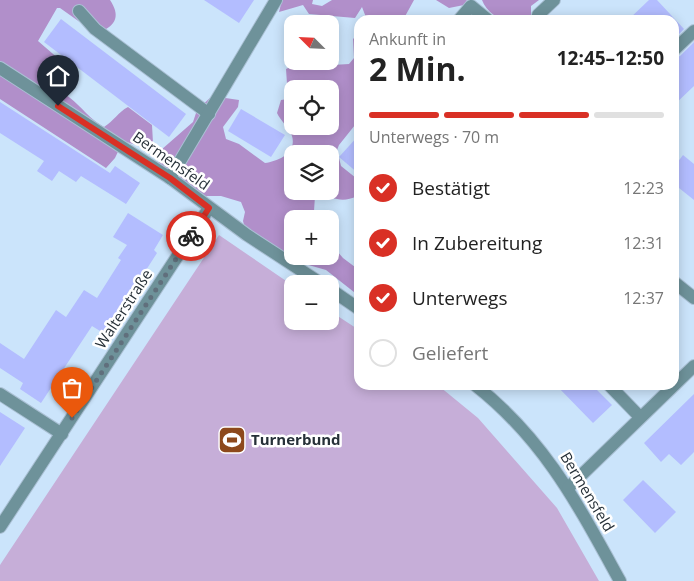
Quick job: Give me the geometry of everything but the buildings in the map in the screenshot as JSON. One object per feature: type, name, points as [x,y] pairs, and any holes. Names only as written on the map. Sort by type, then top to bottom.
[{"type":"street","points":[[170,178],[276,0]]},
{"type":"street","points":[[538,15],[554,0]]},
{"type":"street","points":[[464,15],[472,6],[482,15]]},
{"type":"street","points":[[80,11],[95,29],[209,114]]},
{"type":"street","points":[[679,45],[694,31]]},
{"type":"street","name":"Bermensfeld","points":[[0,68],[170,178],[209,208],[309,275]]},
{"type":"street","name":"Walterstraße","points":[[0,527],[209,208]]},
{"type":"street","points":[[679,286],[694,298]]},
{"type":"street","points":[[339,296],[354,306]]},
{"type":"street","points":[[679,380],[694,366]]},
{"type":"street","name":"Bermensfeld","points":[[480,390],[529,436],[568,488],[620,581]]},
{"type":"street","points":[[614,390],[640,418]]},
{"type":"street","points":[[568,488],[669,390]]},
{"type":"street","points":[[0,394],[62,434]]},
{"type":"shaded area","points":[[0,0],[110,0],[116,15],[113,23],[106,29],[100,32],[84,25],[60,8],[57,8],[38,41],[67,66],[64,71],[54,73],[50,78],[53,89],[68,96],[91,118],[104,127],[128,107],[152,125],[153,143],[143,147],[123,141],[115,158],[106,168],[0,99]]},
{"type":"shaded area","points":[[282,0],[313,0],[312,4],[322,6],[332,0],[414,0],[406,15],[365,15],[362,7],[357,15],[354,15],[354,18],[339,17],[339,15],[309,14],[303,5],[279,12]]},
{"type":"shaded area","points":[[436,0],[467,0],[464,5],[449,8]]},
{"type":"shaded area","points":[[482,0],[539,0],[531,6],[531,15],[494,15],[485,7]]},
{"type":"shaded area","points":[[354,58],[354,126],[339,145],[292,145],[292,135],[339,135],[339,80],[287,80],[286,70],[339,70],[339,65],[349,64]]},
{"type":"shaded area","points":[[212,96],[239,100],[238,107],[223,127],[226,139],[239,144],[265,163],[284,156],[284,200],[315,200],[314,210],[284,210],[284,259],[247,235],[243,221],[245,212],[241,202],[221,196],[204,196],[159,164],[161,150],[193,122],[197,110]]},
{"type":"shaded area","points":[[281,100],[284,100],[284,124],[277,113]]},
{"type":"shaded area","points":[[339,158],[341,166],[354,176],[354,197],[339,199]]},
{"type":"shaded area","points":[[219,235],[284,280],[284,330],[339,330],[339,317],[354,327],[354,390],[443,390],[478,418],[557,508],[599,581],[0,581],[0,565]]},
{"type":"shaded area","points":[[339,253],[354,266],[354,292],[339,280],[339,275],[332,275],[326,270],[308,265],[339,265]]},
{"type":"way so far","points":[[72,418],[191,236]]},
{"type":"place","name":"Turnerbund","points":[[232,440]]},
{"type":"route","points":[[58,106],[170,178],[209,208],[191,236]]}]
